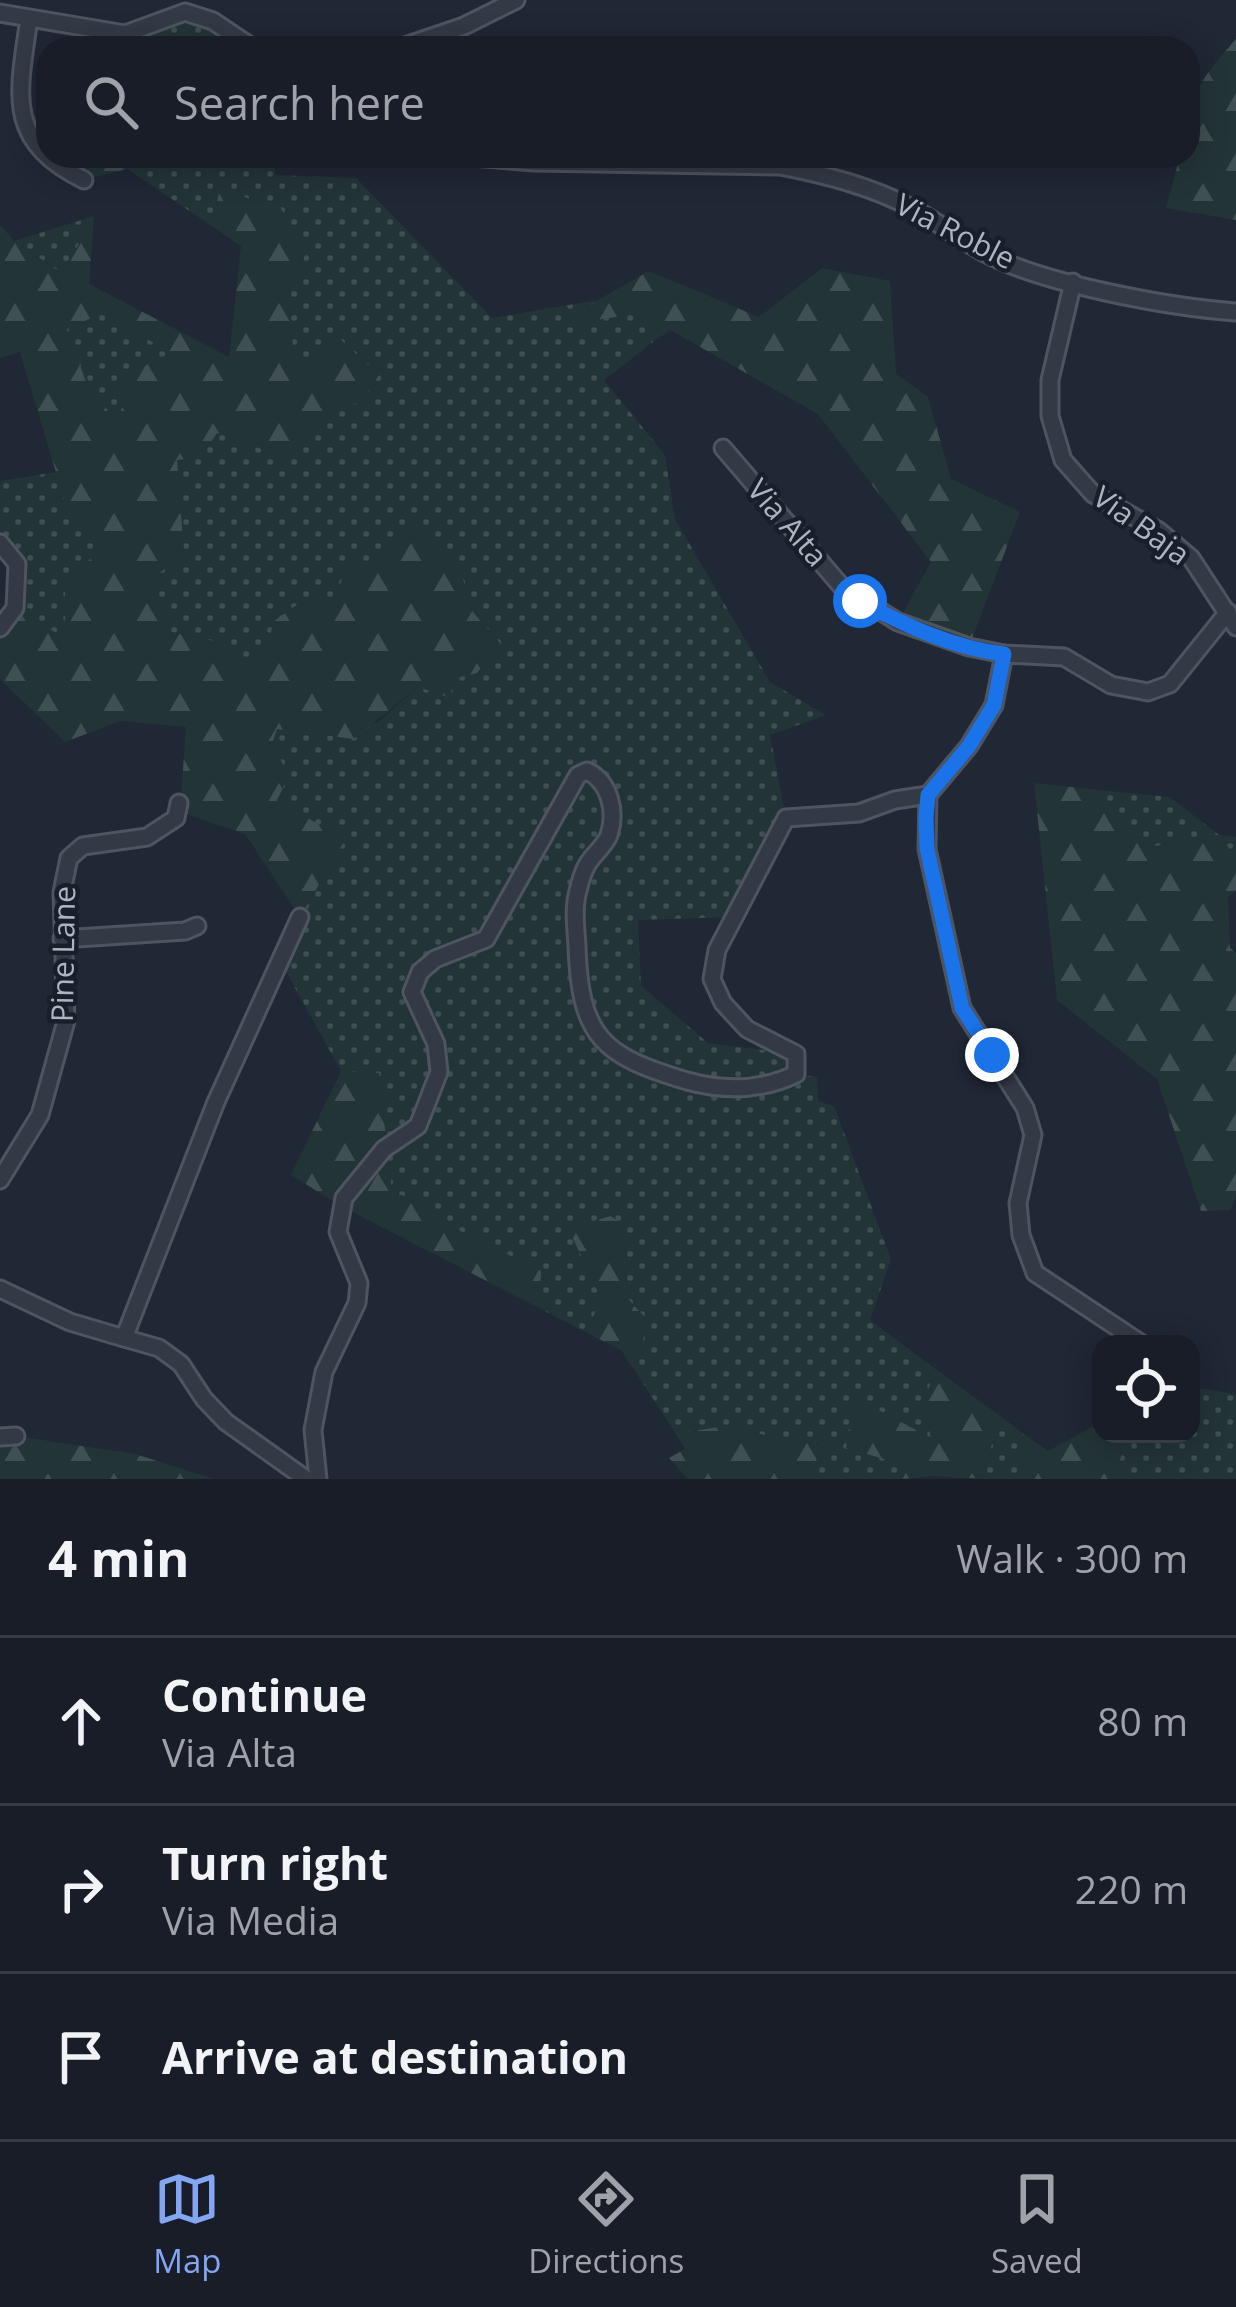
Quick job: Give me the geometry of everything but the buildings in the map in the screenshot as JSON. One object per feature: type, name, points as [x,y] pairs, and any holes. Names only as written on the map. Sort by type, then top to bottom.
[{"type":"street","points":[[434,36],[516,0]]},
{"type":"street","points":[[0,13],[125,34],[185,12],[235,36]]},
{"type":"street","points":[[28,19],[21,77],[26,126],[36,146]]},
{"type":"street","points":[[60,168],[84,180]]},
{"type":"street","name":"Via Roble","points":[[790,168],[910,207],[986,254],[1072,282],[1236,312]]},
{"type":"street","name":"Via Baja","points":[[1072,282],[1050,380],[1050,416],[1063,460],[1093,494],[1159,531],[1191,558],[1232,620]]},
{"type":"street","name":"Via Alta","points":[[723,448],[842,587],[898,622],[969,647],[1004,654],[1064,656],[1111,685],[1132,692],[1163,689],[1232,620]]},
{"type":"street","points":[[0,543],[17,564],[15,608],[0,628]]},
{"type":"street","points":[[1004,654],[994,705],[969,746],[928,795],[927,849],[962,1008],[1025,1108],[1033,1135],[1018,1202],[1021,1235],[1035,1273],[1128,1335]]},
{"type":"street","points":[[318,1479],[314,1430],[324,1372],[356,1303],[359,1283],[338,1232],[344,1198],[384,1149],[418,1126],[439,1072],[436,1044],[412,992],[420,972],[435,959],[486,939],[578,775],[587,771],[601,778],[609,793],[610,834],[586,866],[575,898],[588,1019],[608,1046],[639,1068],[706,1086],[742,1089],[796,1074],[796,1054],[747,1029],[723,1003],[712,979],[717,950],[786,818],[859,814],[895,800],[928,795]]},
{"type":"street","name":"Pine Lane","points":[[0,1180],[40,1114],[66,1021],[62,892],[69,858],[83,846],[147,837],[176,818],[178,802]]},
{"type":"street","points":[[124,1338],[215,1102],[300,917]]},
{"type":"street","points":[[62,939],[185,931],[197,926]]},
{"type":"street","points":[[0,1288],[70,1322],[159,1348],[181,1364],[226,1422],[307,1479]]},
{"type":"green space","points":[[185,12],[230,36],[125,36]]},
{"type":"green space","points":[[1236,39],[1236,220],[1166,208],[1177,168],[1200,168],[1200,87]]},
{"type":"green space","points":[[23,113],[36,116],[36,136]]},
{"type":"green space","points":[[60,168],[127,168],[127,169],[84,180]]},
{"type":"green space","points":[[275,168],[275,175],[356,178],[492,318],[598,300],[572,323],[636,314],[653,342],[604,380],[665,455],[675,519],[770,682],[826,715],[770,735],[786,818],[735,917],[638,920],[641,986],[708,1043],[796,1054],[796,1074],[817,1077],[818,1101],[834,1106],[891,1259],[870,1320],[934,1368],[924,1410],[932,1439],[855,1398],[899,1463],[902,1479],[803,1479],[827,1444],[785,1441],[730,1425],[676,1434],[633,1368],[649,1322],[627,1298],[626,1228],[568,1228],[601,1298],[587,1333],[539,1308],[540,1271],[452,1227],[427,1202],[392,1193],[379,1074],[341,1071],[280,961],[300,917],[276,801],[288,775],[272,744],[277,729],[377,723],[418,687],[460,677],[500,643],[473,612],[457,561],[379,566],[336,602],[298,604],[266,657],[234,660],[213,641],[171,632],[151,578],[184,555],[176,459],[217,433],[309,422],[362,401],[321,359],[294,357],[287,297],[307,250],[261,206],[221,184],[212,226],[127,169]]},
{"type":"green space","points":[[221,183],[261,206],[280,207],[307,250],[287,297],[294,356],[321,359],[338,337],[379,375],[362,401],[310,422],[307,444],[287,458],[217,433],[200,457],[177,460],[184,555],[152,578],[171,632],[213,641],[234,660],[266,657],[273,622],[298,604],[335,602],[347,562],[378,566],[383,543],[414,527],[457,561],[473,612],[500,643],[477,673],[460,677],[448,697],[418,687],[354,739],[277,729],[272,744],[289,776],[276,802],[346,838],[300,917],[245,834],[180,812],[186,727],[120,721],[65,742],[0,679],[0,628],[15,609],[65,638],[65,584],[105,544],[66,506],[20,352],[0,358],[0,225],[14,241],[62,274],[94,216],[89,284],[229,357],[241,246],[212,226]],"holes":[[[104,312],[170,353],[111,383],[124,403],[117,420],[89,390],[67,329]]]},
{"type":"green space","points":[[94,216],[63,274],[14,241]]},
{"type":"green space","points":[[822,268],[890,281],[896,374],[928,397],[951,479],[1020,512],[969,647],[898,622],[931,562],[818,414],[670,330],[653,342],[636,314],[569,324],[598,300],[649,271],[759,317]]},
{"type":"green space","points":[[104,312],[171,353],[111,383],[124,403],[117,420],[89,390],[66,328]]},
{"type":"green space","points":[[57,472],[66,506],[106,544],[65,639],[15,608],[17,564],[0,543],[0,481]]},
{"type":"green space","points":[[1034,783],[1099,790],[1145,848],[1219,835],[1236,858],[1236,890],[1228,897],[1230,948],[1236,953],[1236,1196],[1230,1210],[1201,1211],[1157,1079],[1057,1000]]},
{"type":"green space","points":[[1099,790],[1170,797],[1219,835],[1145,848]]},
{"type":"green space","points":[[1219,835],[1236,837],[1236,858]]},
{"type":"green space","points":[[341,1071],[379,1073],[392,1193],[427,1202],[452,1227],[541,1271],[539,1308],[341,1206],[291,1175]]},
{"type":"green space","points":[[611,1216],[626,1228],[627,1298],[649,1322],[633,1368],[621,1350],[587,1333],[601,1298],[568,1228]]},
{"type":"green space","points":[[934,1368],[999,1415],[983,1479],[902,1479],[898,1463],[846,1448],[854,1397],[931,1438],[924,1410]]},
{"type":"green space","points":[[1200,1388],[1236,1394],[1236,1479],[1113,1479],[1122,1453],[1117,1443],[1200,1443]]},
{"type":"green space","points":[[999,1415],[1024,1434],[1018,1461],[1029,1479],[983,1479]]},
{"type":"green space","points":[[730,1425],[785,1441],[828,1444],[803,1479],[688,1479],[669,1458],[685,1449],[676,1434]]},
{"type":"green space","points":[[1092,1427],[1092,1443],[1117,1443],[1122,1453],[1113,1479],[1029,1479],[1018,1461],[1024,1434],[1048,1451]]},
{"type":"green space","points":[[0,1437],[135,1454],[214,1479],[0,1479]]},
{"type":"route","points":[[860,601],[898,622],[1004,654],[994,705],[969,746],[928,795],[926,817],[927,849],[962,1008],[992,1055]]}]
